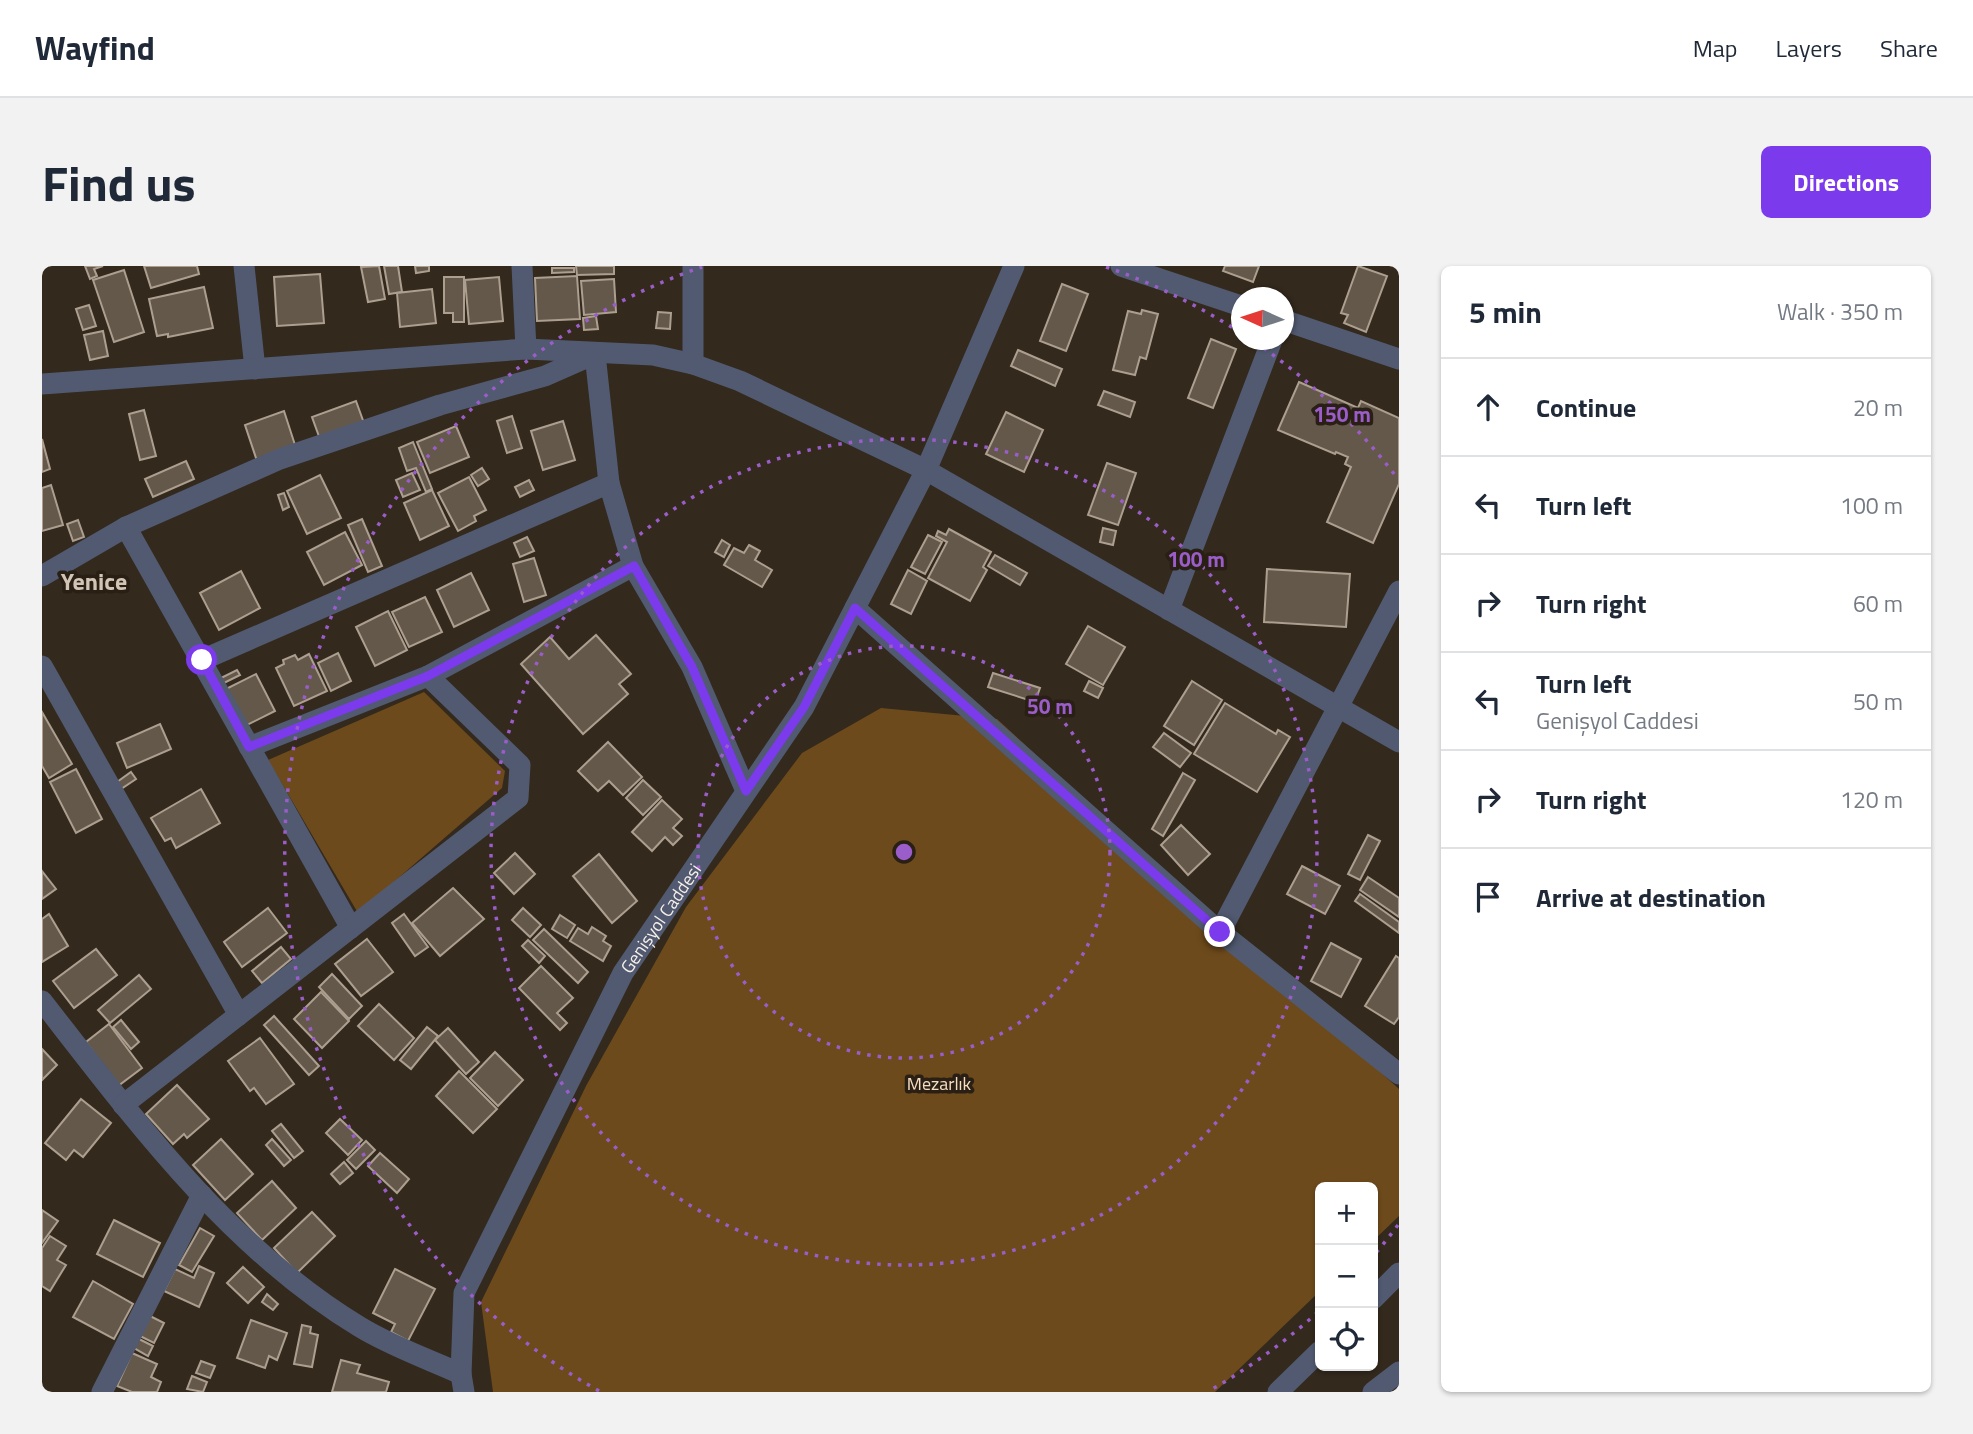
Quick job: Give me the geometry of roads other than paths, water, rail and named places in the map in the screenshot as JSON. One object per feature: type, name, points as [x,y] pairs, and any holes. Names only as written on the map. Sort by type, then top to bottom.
[{"type":"street","points":[[244,266],[255,369]]},
{"type":"street","points":[[522,266],[526,349]]},
{"type":"street","points":[[693,364],[694,266]]},
{"type":"street","name":"Genişyol Caddesi","points":[[462,1383],[464,1293],[623,973],[804,707],[926,470],[1014,266]]},
{"type":"street","points":[[1121,266],[1231,303]]},
{"type":"street","points":[[1294,324],[1399,359]]},
{"type":"street","points":[[42,384],[526,349],[653,355],[693,364],[740,381],[926,470],[1399,742]]},
{"type":"street","points":[[1169,610],[1268,350]]},
{"type":"street","points":[[595,354],[609,483],[634,566],[692,667],[746,791]]},
{"type":"street","points":[[42,576],[126,527],[281,460],[440,405],[545,376],[595,354]]},
{"type":"street","points":[[202,660],[609,483]]},
{"type":"street","points":[[126,527],[351,928]]},
{"type":"street","points":[[249,747],[428,676],[634,566]]},
{"type":"street","points":[[1220,932],[1340,708],[1399,591]]},
{"type":"street","points":[[855,608],[1220,932],[1399,1074]]},
{"type":"street","points":[[42,667],[239,1015]]},
{"type":"street","points":[[123,1105],[517,798],[520,765],[428,676]]},
{"type":"street","points":[[42,1001],[123,1105],[202,1195],[285,1273],[360,1327],[462,1383]]},
{"type":"street","points":[[102,1392],[202,1195]]},
{"type":"street","points":[[1378,1294],[1399,1273]]},
{"type":"street","points":[[1278,1392],[1315,1356]]},
{"type":"street","points":[[1373,1392],[1399,1372]]},
{"type":"district","name":"Yenice","points":[[94,581]]},
{"type":"park label","name":"Mezarlık","points":[[939,1083]]}]
